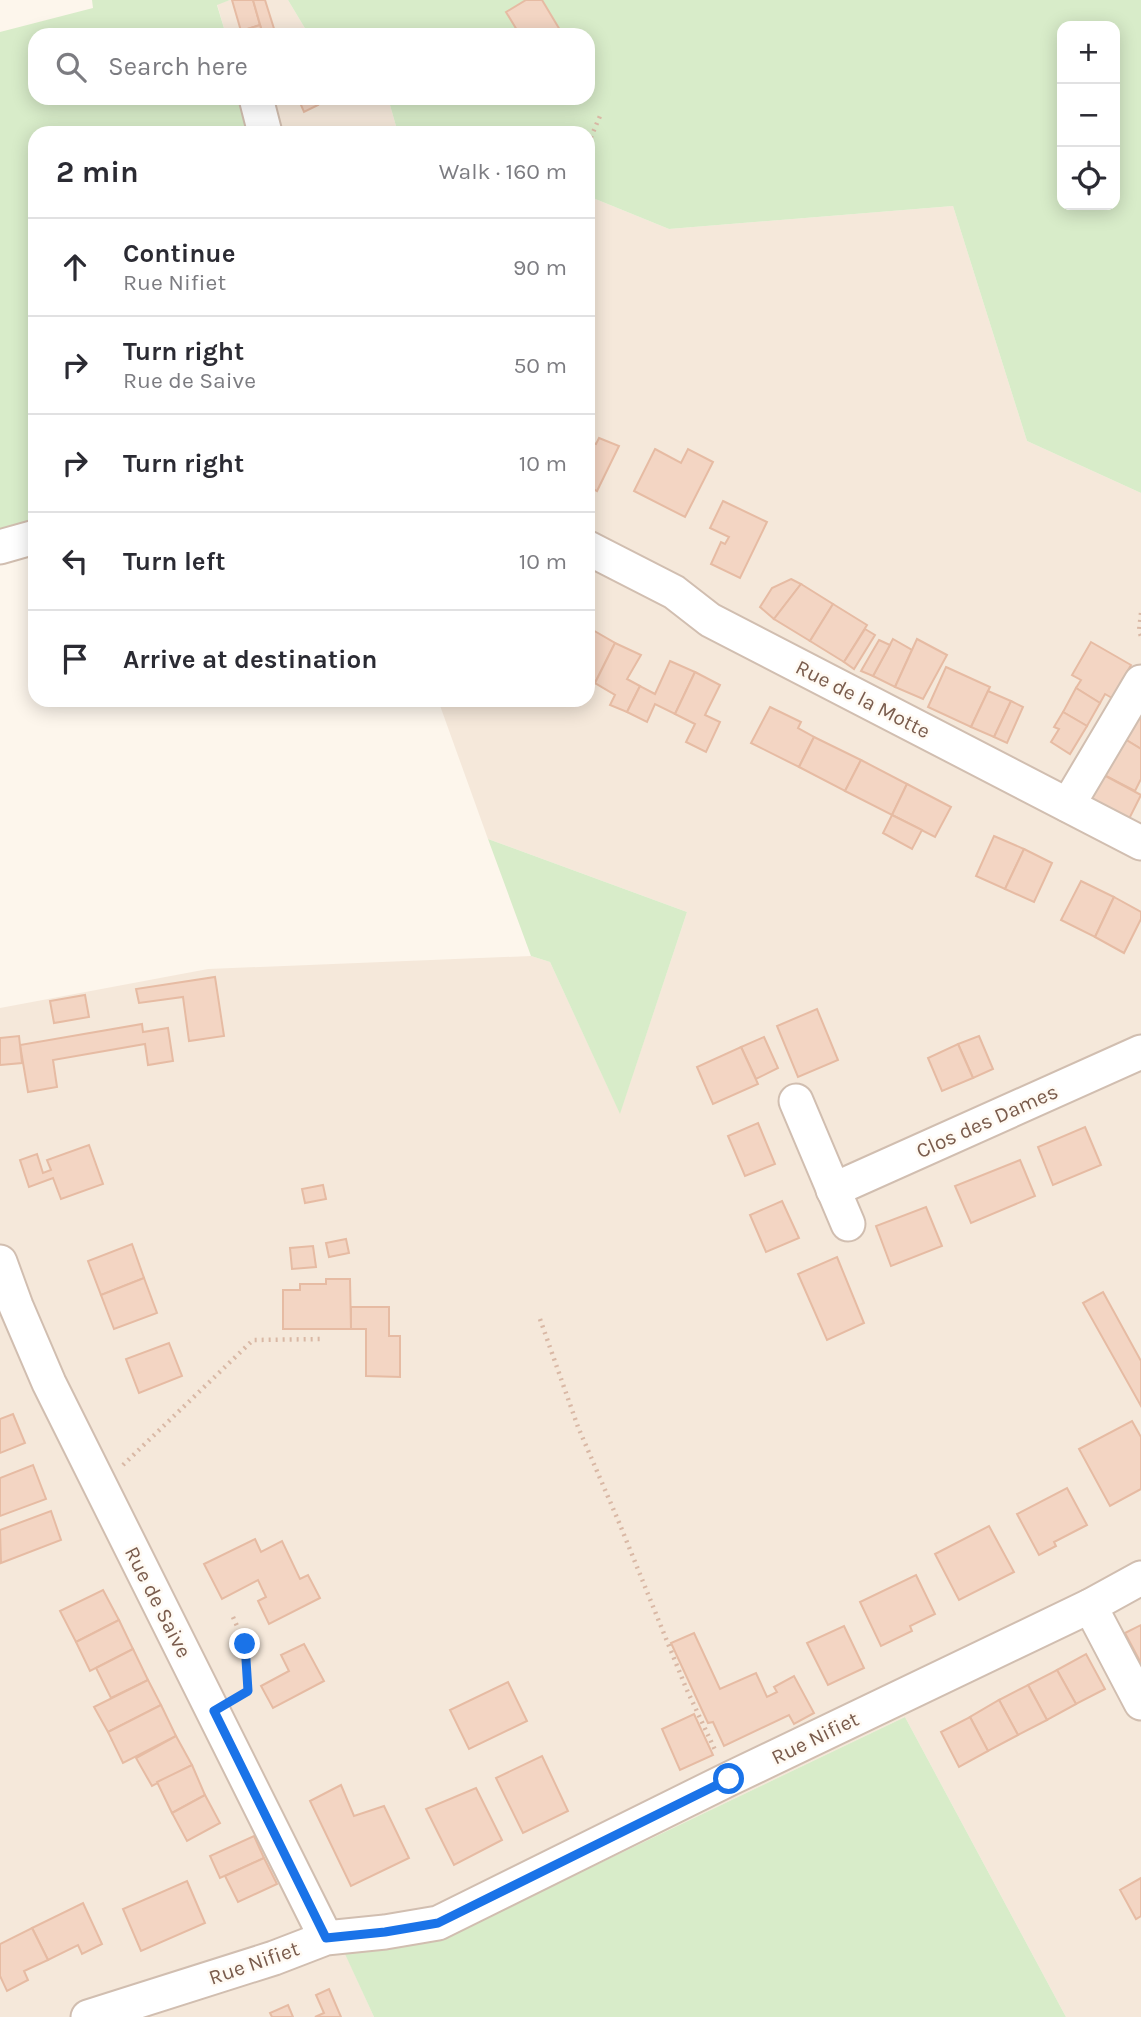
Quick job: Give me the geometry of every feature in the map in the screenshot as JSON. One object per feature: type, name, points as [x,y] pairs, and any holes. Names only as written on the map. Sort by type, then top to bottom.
[{"type":"street","points":[[258,105],[263,126]]},
{"type":"street","points":[[0,547],[28,539]]},
{"type":"street","name":"Rue de la Motte","points":[[595,552],[674,592],[710,620],[1141,844]]},
{"type":"street","points":[[1068,805],[1141,682]]},
{"type":"street","name":"Clos des Dames","points":[[833,1190],[1141,1052]]},
{"type":"street","points":[[796,1101],[848,1224]]},
{"type":"street","name":"Rue de Saive","points":[[0,1262],[49,1383],[326,1938]]},
{"type":"street","name":"Rue Nifiet","points":[[88,2017],[274,1958],[326,1938],[438,1923],[729,1779],[1090,1606],[1141,1578]]},
{"type":"street","points":[[1090,1606],[1141,1703]]},
{"type":"path","points":[[595,128],[600,116]]},
{"type":"path","points":[[1141,613],[1141,636]]},
{"type":"path","points":[[540,1319],[578,1427],[686,1688],[729,1779]]},
{"type":"path","points":[[100,1488],[253,1340],[324,1339]]},
{"type":"path","points":[[214,1711],[248,1691],[245,1644],[233,1617]]},
{"type":"shaded area","points":[[230,0],[288,0],[305,28],[224,28],[217,4]]},
{"type":"shaded area","points":[[246,105],[390,105],[396,126],[253,126]]},
{"type":"shaded area","points":[[595,199],[669,229],[953,206],[1027,441],[1141,493],[1141,2017],[1066,2017],[905,1717],[443,1938],[346,1955],[374,2017],[0,2017],[0,1008],[208,969],[531,956],[550,962],[620,1113],[687,912],[488,839],[441,707],[595,707]]},
{"type":"green space","points":[[92,0],[230,0],[217,5],[224,28],[28,28],[28,105],[246,105],[253,126],[28,126],[28,523],[0,531],[0,32],[93,8]]},
{"type":"green space","points":[[288,0],[1141,0],[1141,493],[1027,441],[953,206],[669,229],[595,199],[595,126],[396,126],[390,105],[595,105],[595,28],[305,28]]},
{"type":"green space","points":[[488,839],[687,912],[620,1114],[550,962],[531,956]]},
{"type":"green space","points":[[905,1717],[1066,2017],[374,2017],[345,1954],[443,1938]]},
{"type":"building","points":[[232,0],[253,0],[260,25],[240,28]]},
{"type":"building","points":[[253,0],[265,0],[274,28],[261,28]]},
{"type":"building","points":[[526,0],[542,0],[559,28],[516,28],[506,12]]},
{"type":"building","points":[[301,105],[318,105],[304,112]]},
{"type":"building","points":[[599,438],[619,446],[597,491],[595,490],[596,444]]},
{"type":"building","points":[[655,449],[681,463],[688,449],[713,462],[685,517],[634,491]]},
{"type":"building","points":[[723,501],[767,522],[740,578],[711,564],[721,542],[725,544],[729,537],[710,528]]},
{"type":"building","points":[[791,579],[801,584],[774,619],[760,607],[772,588]]},
{"type":"building","points":[[801,584],[833,604],[810,641],[774,619]]},
{"type":"building","points":[[833,604],[867,625],[844,662],[810,641]]},
{"type":"building","points":[[865,629],[875,635],[854,669],[844,662]]},
{"type":"building","points":[[595,631],[615,643],[595,683]]},
{"type":"building","points":[[893,639],[912,650],[895,687],[873,676]]},
{"type":"building","points":[[917,639],[947,655],[923,699],[895,687]]},
{"type":"building","points":[[879,640],[890,645],[873,676],[861,671]]},
{"type":"building","points":[[1091,642],[1131,665],[1112,698],[1105,694],[1100,703],[1076,688],[1081,680],[1072,675]]},
{"type":"building","points":[[615,643],[641,655],[627,679],[640,686],[627,712],[610,705],[615,695],[595,683]]},
{"type":"building","points":[[670,661],[695,672],[675,714],[655,704],[647,722],[627,712],[640,686],[655,694]]},
{"type":"building","points":[[946,667],[990,687],[971,727],[928,707]]},
{"type":"building","points":[[695,672],[720,685],[705,715],[720,722],[706,752],[686,742],[695,724],[675,714]]},
{"type":"building","points":[[1076,688],[1100,703],[1087,726],[1063,712]]},
{"type":"building","points":[[988,691],[1011,701],[994,737],[971,727]]},
{"type":"building","points":[[1011,701],[1023,707],[1007,743],[994,737]]},
{"type":"building","points":[[770,707],[801,722],[798,728],[814,737],[799,767],[751,743]]},
{"type":"building","points":[[1063,712],[1087,726],[1070,754],[1051,742],[1059,729],[1054,727]]},
{"type":"building","points":[[1137,714],[1141,716],[1141,749],[1123,738]]},
{"type":"building","points":[[814,737],[861,760],[845,791],[799,767]]},
{"type":"building","points":[[1123,738],[1141,749],[1141,779],[1135,791],[1102,774]]},
{"type":"building","points":[[861,760],[907,784],[892,815],[845,791]]},
{"type":"building","points":[[1102,774],[1141,795],[1129,819],[1089,798]]},
{"type":"building","points":[[907,784],[951,807],[935,837],[892,815]]},
{"type":"building","points":[[892,815],[922,830],[912,849],[883,833]]},
{"type":"building","points":[[994,836],[1024,849],[1005,889],[976,876]]},
{"type":"building","points":[[1024,849],[1052,863],[1034,902],[1005,889]]},
{"type":"building","points":[[1081,881],[1114,897],[1095,937],[1061,920]]},
{"type":"building","points":[[1114,897],[1141,912],[1141,919],[1124,953],[1095,937]]},
{"type":"building","points":[[215,977],[224,1036],[189,1041],[183,997],[139,1003],[136,989]]},
{"type":"building","points":[[85,995],[89,1017],[54,1023],[50,1001]]},
{"type":"building","points":[[817,1009],[838,1060],[798,1077],[777,1026]]},
{"type":"building","points":[[142,1024],[143,1032],[168,1028],[173,1061],[148,1065],[145,1044],[53,1060],[57,1087],[28,1092],[20,1045]]},
{"type":"building","points":[[19,1036],[22,1063],[0,1065],[0,1038]]},
{"type":"building","points":[[979,1036],[993,1069],[973,1078],[958,1044]]},
{"type":"building","points":[[764,1037],[778,1068],[756,1079],[741,1047]]},
{"type":"building","points":[[958,1044],[973,1078],[942,1091],[928,1058]]},
{"type":"building","points":[[741,1047],[758,1084],[713,1104],[697,1067]]},
{"type":"building","points":[[758,1123],[775,1164],[745,1176],[728,1136]]},
{"type":"building","points":[[1085,1127],[1101,1165],[1053,1185],[1038,1147]]},
{"type":"building","points":[[89,1145],[103,1184],[61,1199],[53,1178],[29,1187],[20,1160],[37,1154],[43,1173],[51,1170],[47,1160]]},
{"type":"building","points":[[1020,1160],[1035,1196],[971,1223],[955,1186]]},
{"type":"building","points":[[323,1185],[326,1199],[305,1203],[302,1189]]},
{"type":"building","points":[[782,1201],[799,1238],[766,1252],[750,1215]]},
{"type":"building","points":[[926,1207],[942,1246],[891,1266],[876,1226]]},
{"type":"building","points":[[346,1239],[349,1253],[329,1257],[326,1243]]},
{"type":"building","points":[[132,1244],[144,1278],[101,1295],[88,1261]]},
{"type":"building","points":[[313,1246],[316,1267],[292,1269],[290,1248]]},
{"type":"building","points":[[837,1257],[864,1323],[827,1340],[798,1274]]},
{"type":"building","points":[[144,1278],[157,1313],[114,1329],[101,1295]]},
{"type":"building","points":[[326,1279],[350,1279],[351,1329],[283,1329],[283,1290],[300,1290],[300,1284],[326,1284]]},
{"type":"building","points":[[1103,1292],[1141,1361],[1141,1406],[1083,1303]]},
{"type":"building","points":[[351,1307],[389,1307],[389,1336],[400,1336],[400,1377],[366,1376],[366,1329],[351,1329]]},
{"type":"building","points":[[169,1343],[182,1376],[139,1393],[126,1359]]},
{"type":"building","points":[[13,1414],[25,1443],[0,1453],[0,1419]]},
{"type":"building","points":[[1132,1421],[1141,1437],[1141,1489],[1110,1506],[1079,1449]]},
{"type":"building","points":[[33,1465],[46,1499],[0,1516],[0,1478]]},
{"type":"building","points":[[1067,1488],[1087,1525],[1054,1542],[1056,1546],[1039,1555],[1017,1514]]},
{"type":"building","points":[[51,1511],[61,1540],[1,1563],[0,1530]]},
{"type":"building","points":[[989,1526],[1014,1572],[959,1600],[935,1554]]},
{"type":"building","points":[[255,1539],[261,1552],[282,1541],[300,1579],[308,1575],[320,1598],[269,1624],[258,1601],[266,1597],[258,1580],[222,1599],[204,1564]]},
{"type":"building","points":[[916,1575],[935,1614],[910,1626],[912,1631],[881,1646],[860,1602]]},
{"type":"building","points":[[103,1590],[119,1620],[76,1642],[60,1611]]},
{"type":"building","points":[[119,1620],[133,1649],[90,1671],[76,1642]]},
{"type":"building","points":[[1141,1625],[1141,1663],[1125,1633]]},
{"type":"building","points":[[844,1626],[864,1668],[828,1685],[807,1643]]},
{"type":"building","points":[[694,1633],[720,1689],[756,1673],[767,1697],[777,1692],[774,1687],[794,1676],[814,1713],[794,1724],[789,1715],[724,1746],[713,1722],[708,1723],[671,1643]]},
{"type":"building","points":[[304,1644],[324,1681],[273,1708],[261,1686],[289,1671],[281,1655]]},
{"type":"building","points":[[133,1649],[148,1680],[111,1698],[96,1668]]},
{"type":"building","points":[[1086,1654],[1105,1689],[1076,1704],[1057,1670]]},
{"type":"building","points":[[1057,1670],[1076,1704],[1047,1720],[1028,1685]]},
{"type":"building","points":[[148,1680],[161,1705],[108,1732],[94,1707]]},
{"type":"building","points":[[508,1682],[527,1721],[469,1749],[450,1710]]},
{"type":"building","points":[[1028,1685],[1047,1720],[1018,1735],[999,1700]]},
{"type":"building","points":[[999,1700],[1018,1735],[988,1751],[970,1717]]},
{"type":"building","points":[[161,1705],[176,1736],[123,1763],[108,1732]]},
{"type":"building","points":[[694,1714],[713,1755],[680,1770],[662,1729]]},
{"type":"building","points":[[970,1717],[988,1751],[959,1767],[941,1732]]},
{"type":"building","points":[[176,1736],[192,1765],[152,1786],[136,1758]]},
{"type":"building","points":[[542,1756],[568,1811],[523,1833],[496,1778]]},
{"type":"building","points":[[192,1765],[205,1795],[172,1813],[157,1782]]},
{"type":"building","points":[[341,1785],[354,1816],[384,1806],[409,1858],[351,1886],[310,1801]]},
{"type":"building","points":[[476,1788],[502,1840],[454,1865],[426,1809]]},
{"type":"building","points":[[205,1795],[220,1823],[187,1841],[172,1813]]},
{"type":"building","points":[[254,1836],[264,1858],[220,1878],[210,1856]]},
{"type":"building","points":[[264,1858],[277,1884],[238,1902],[225,1876]]},
{"type":"building","points":[[1141,1878],[1141,1916],[1136,1919],[1120,1890]]},
{"type":"building","points":[[187,1881],[205,1923],[141,1951],[123,1909]]},
{"type":"building","points":[[83,1903],[102,1944],[82,1954],[78,1945],[48,1960],[32,1928]]},
{"type":"building","points":[[32,1928],[48,1960],[24,1971],[28,1980],[7,1991],[0,1976],[0,1944]]},
{"type":"building","points":[[329,1989],[341,2017],[315,2017],[324,2013],[316,1995]]},
{"type":"building","points":[[288,2005],[293,2017],[272,2017],[270,2013]]},
{"type":"route","points":[[245,1644],[248,1691],[214,1711],[326,1938],[438,1923],[729,1779]]}]
